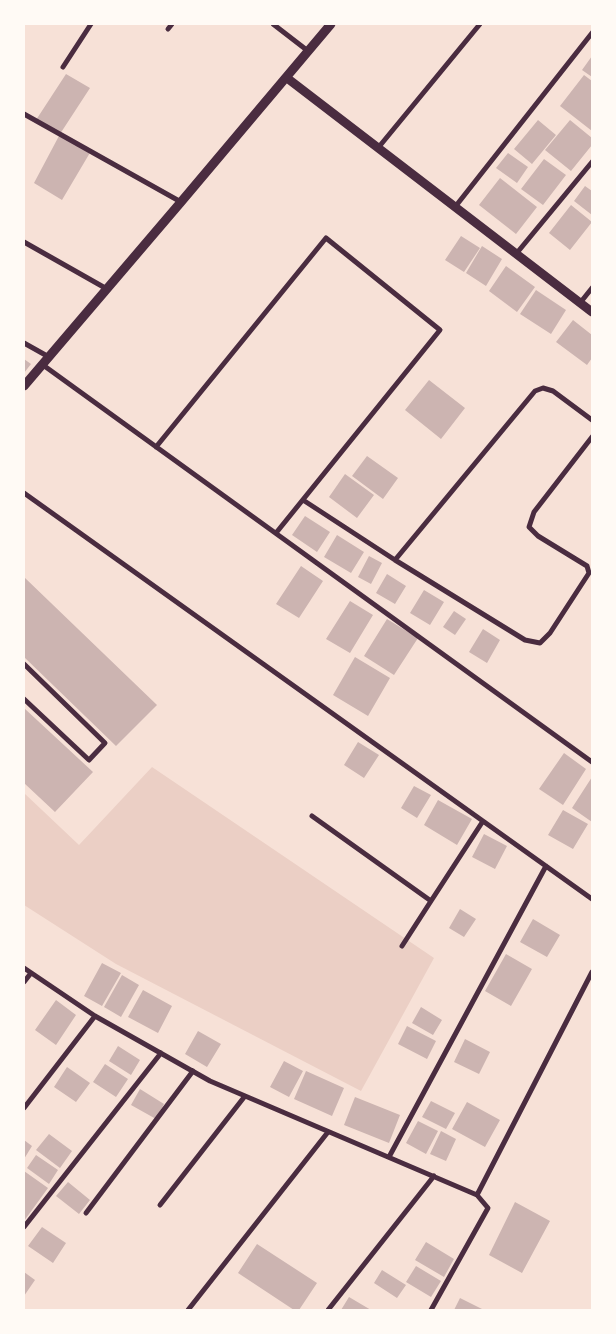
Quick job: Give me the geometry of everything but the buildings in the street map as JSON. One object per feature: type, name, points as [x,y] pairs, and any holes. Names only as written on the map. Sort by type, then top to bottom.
[{"type":"street","points":[[63,67],[91,24]]},
{"type":"street","points":[[168,29],[172,24]]},
{"type":"street","points":[[273,24],[308,51]]},
{"type":"street","points":[[24,386],[331,24]]},
{"type":"street","points":[[378,148],[480,24]]},
{"type":"street","points":[[455,207],[592,33]]},
{"type":"street","points":[[287,78],[592,312]]},
{"type":"street","points":[[24,114],[182,202]]},
{"type":"street","points":[[516,254],[592,162]]},
{"type":"street","points":[[156,447],[326,238],[440,330],[276,533]]},
{"type":"street","points":[[24,242],[107,290]]},
{"type":"street","points":[[580,303],[592,288]]},
{"type":"street","points":[[24,342],[50,357]]},
{"type":"street","points":[[43,365],[592,762]]},
{"type":"street","points":[[395,560],[535,391],[543,388],[552,391],[592,420]]},
{"type":"street","points":[[303,500],[395,560],[525,640],[540,644],[550,633],[589,573],[586,566],[538,536],[529,527],[534,512],[592,437]]},
{"type":"street","points":[[24,493],[592,899]]},
{"type":"street","points":[[24,664],[105,743],[89,760],[24,699]]},
{"type":"street","points":[[312,816],[431,901]]},
{"type":"street","points":[[402,946],[483,821]]},
{"type":"street","points":[[389,1157],[546,866]]},
{"type":"street","points":[[24,968],[95,1016],[210,1081],[477,1195],[488,1208],[431,1310]]},
{"type":"street","points":[[477,1195],[592,972]]},
{"type":"street","points":[[24,982],[31,973]]},
{"type":"street","points":[[24,1108],[95,1016]]},
{"type":"street","points":[[24,1228],[161,1053]]},
{"type":"street","points":[[86,1213],[193,1072]]},
{"type":"street","points":[[160,1205],[245,1096]]},
{"type":"street","points":[[188,1310],[328,1132]]},
{"type":"street","points":[[328,1310],[434,1176]]},
{"type":"shaded area","points":[[152,767],[434,958],[361,1091],[116,964],[24,905],[24,793],[79,845]]}]
